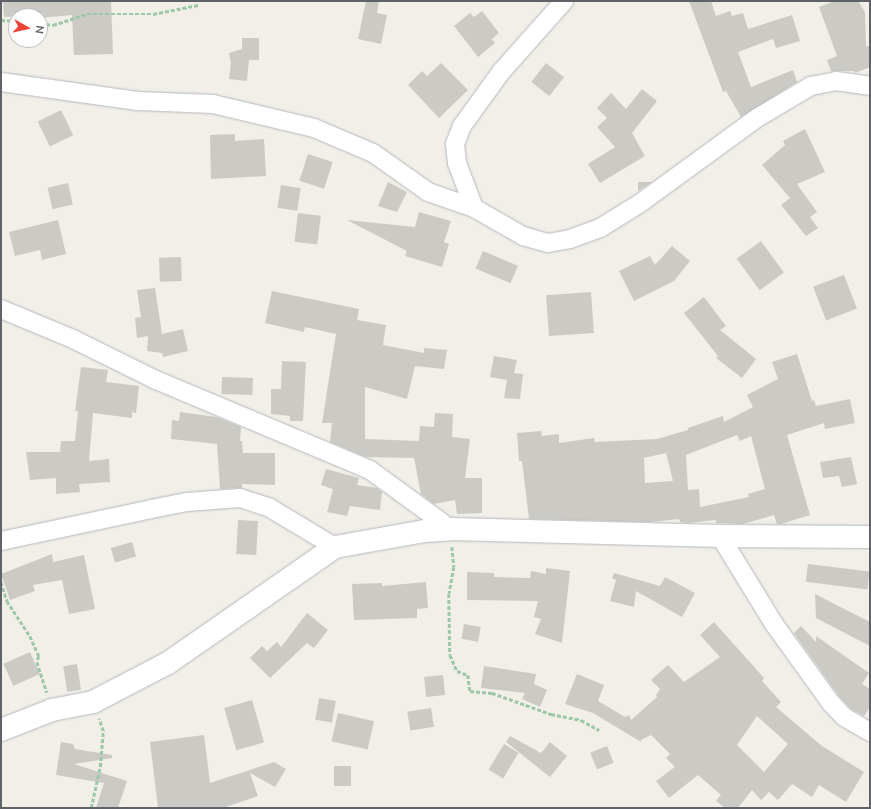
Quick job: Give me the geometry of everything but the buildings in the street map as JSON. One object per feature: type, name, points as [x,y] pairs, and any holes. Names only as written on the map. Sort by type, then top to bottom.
[{"type":"main road","points":[[1,730],[52,710],[93,702],[168,663],[335,547],[425,531],[450,529],[720,536],[870,537]]},
{"type":"street","points":[[474,208],[457,163],[455,144],[462,126],[501,72],[564,1]]},
{"type":"street","points":[[1,82],[138,102],[213,104],[300,124],[373,153],[428,192],[474,208],[523,236],[548,243],[570,239],[600,228],[639,204],[757,118],[811,86],[836,81],[870,86]]},
{"type":"street","points":[[1,309],[73,339],[156,380],[370,470],[450,529]]},
{"type":"street","points":[[1,541],[158,507],[240,498],[270,508],[335,547]]},
{"type":"street","points":[[720,536],[774,624],[831,703],[844,716],[870,732]]},
{"type":"path","points":[[48,24],[53,25],[87,14],[153,14],[198,5]]},
{"type":"path","points":[[450,529],[454,567],[449,594],[450,655],[457,671],[468,675],[470,691],[492,693],[551,714],[581,720],[599,730]]},
{"type":"path","points":[[1,582],[7,602],[30,636],[39,656],[39,670],[52,710]]},
{"type":"path","points":[[91,808],[100,767],[103,731],[93,702]]}]
